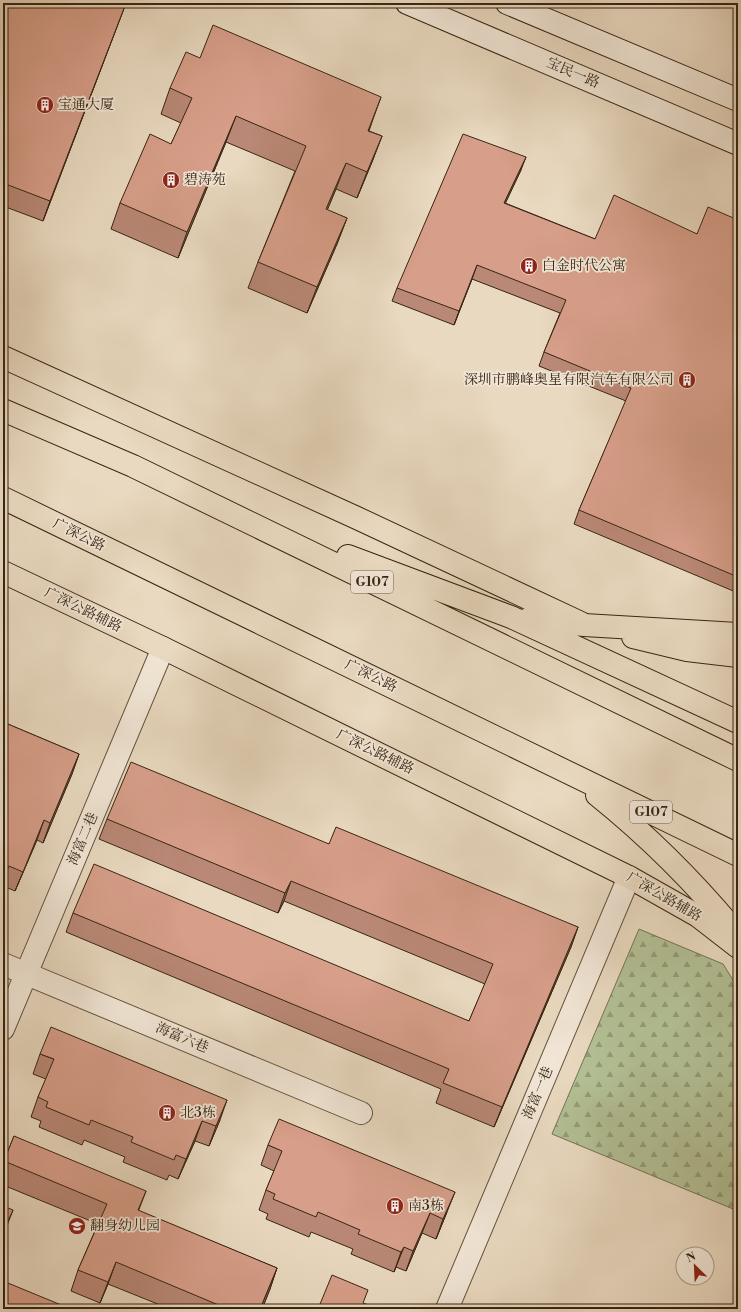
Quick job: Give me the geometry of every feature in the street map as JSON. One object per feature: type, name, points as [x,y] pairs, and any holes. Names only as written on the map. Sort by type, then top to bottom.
[{"type":"main road","points":[[3,357],[357,518],[584,625],[687,650],[738,656]]},
{"type":"main road","name":"G107","points":[[3,410],[133,466],[738,760]]},
{"type":"main road","name":"广深公路","points":[[4,499],[738,855]]},
{"type":"main road","points":[[219,508],[511,617],[738,722]]},
{"type":"main road","name":"广深公路辅路","points":[[3,572],[163,648],[629,876],[698,916],[738,947]]},
{"type":"main road","points":[[511,617],[584,625],[738,634]]},
{"type":"main road","points":[[564,770],[638,829],[670,860],[738,935]]},
{"type":"street","name":"宝民一路","points":[[407,3],[738,144]]},
{"type":"street","points":[[507,3],[738,100]]},
{"type":"street","name":"海富二巷","points":[[3,1029],[163,648]]},
{"type":"street","name":"海富一巷","points":[[447,1309],[629,876]]},
{"type":"street","name":"海富六巷","points":[[3,964],[361,1113]]},
{"type":"green space","points":[[639,929],[723,964],[738,988],[738,1211],[552,1134]]},
{"type":"building","name":"宝通大厦","points":[[3,3],[126,3],[50,201],[3,183]]},
{"type":"building","name":"碧涛苑","points":[[213,25],[381,97],[368,131],[382,136],[367,172],[346,163],[326,209],[347,218],[317,287],[258,262],[306,146],[236,116],[187,232],[120,203],[150,134],[171,144],[192,98],[170,88],[186,52],[200,58]]},
{"type":"building","points":[[463,134],[526,157],[504,203],[595,239],[614,195],[697,234],[708,207],[738,220],[738,577],[579,510],[631,388],[544,352],[566,300],[477,265],[459,311],[397,288]]},
{"type":"building","points":[[3,722],[79,754],[50,823],[44,820],[23,872],[9,866],[3,879]]},
{"type":"building","points":[[131,762],[329,844],[336,827],[578,927],[502,1107],[443,1083],[449,1069],[73,913],[94,864],[469,1021],[493,964],[291,881],[285,893],[107,819]]},
{"type":"building","name":"北3栋","points":[[51,1027],[227,1100],[216,1126],[202,1121],[186,1159],[176,1155],[174,1160],[131,1142],[133,1137],[91,1120],[89,1125],[46,1107],[48,1102],[38,1097],[54,1059],[40,1054]]},
{"type":"building","points":[[279,1119],[455,1192],[443,1219],[430,1213],[413,1251],[404,1247],[401,1252],[358,1234],[360,1230],[318,1212],[316,1217],[273,1199],[275,1194],[266,1190],[282,1151],[268,1145]]},
{"type":"building","points":[[14,1136],[146,1191],[138,1210],[277,1268],[260,1309],[228,1309],[116,1262],[108,1282],[78,1270],[107,1204],[4,1161]]},
{"type":"building","points":[[3,1206],[13,1210],[3,1232]]},
{"type":"building","points":[[332,1275],[368,1290],[363,1303],[379,1309],[318,1309]]},
{"type":"building","points":[[3,1281],[71,1309],[3,1309]]},
{"type":"place","name":"宝通大厦","points":[[45,105]]},
{"type":"place","name":"碧涛苑","points":[[171,180]]},
{"type":"place","name":"白金时代公寓","points":[[529,266]]},
{"type":"place","name":"深圳市鹏峰奥星有限汽车有限公司","points":[[687,380]]},
{"type":"place","name":"北3栋","points":[[167,1113]]},
{"type":"place","name":"南3栋","points":[[395,1206]]},
{"type":"place","name":"翻身幼儿园","points":[[77,1226]]}]
